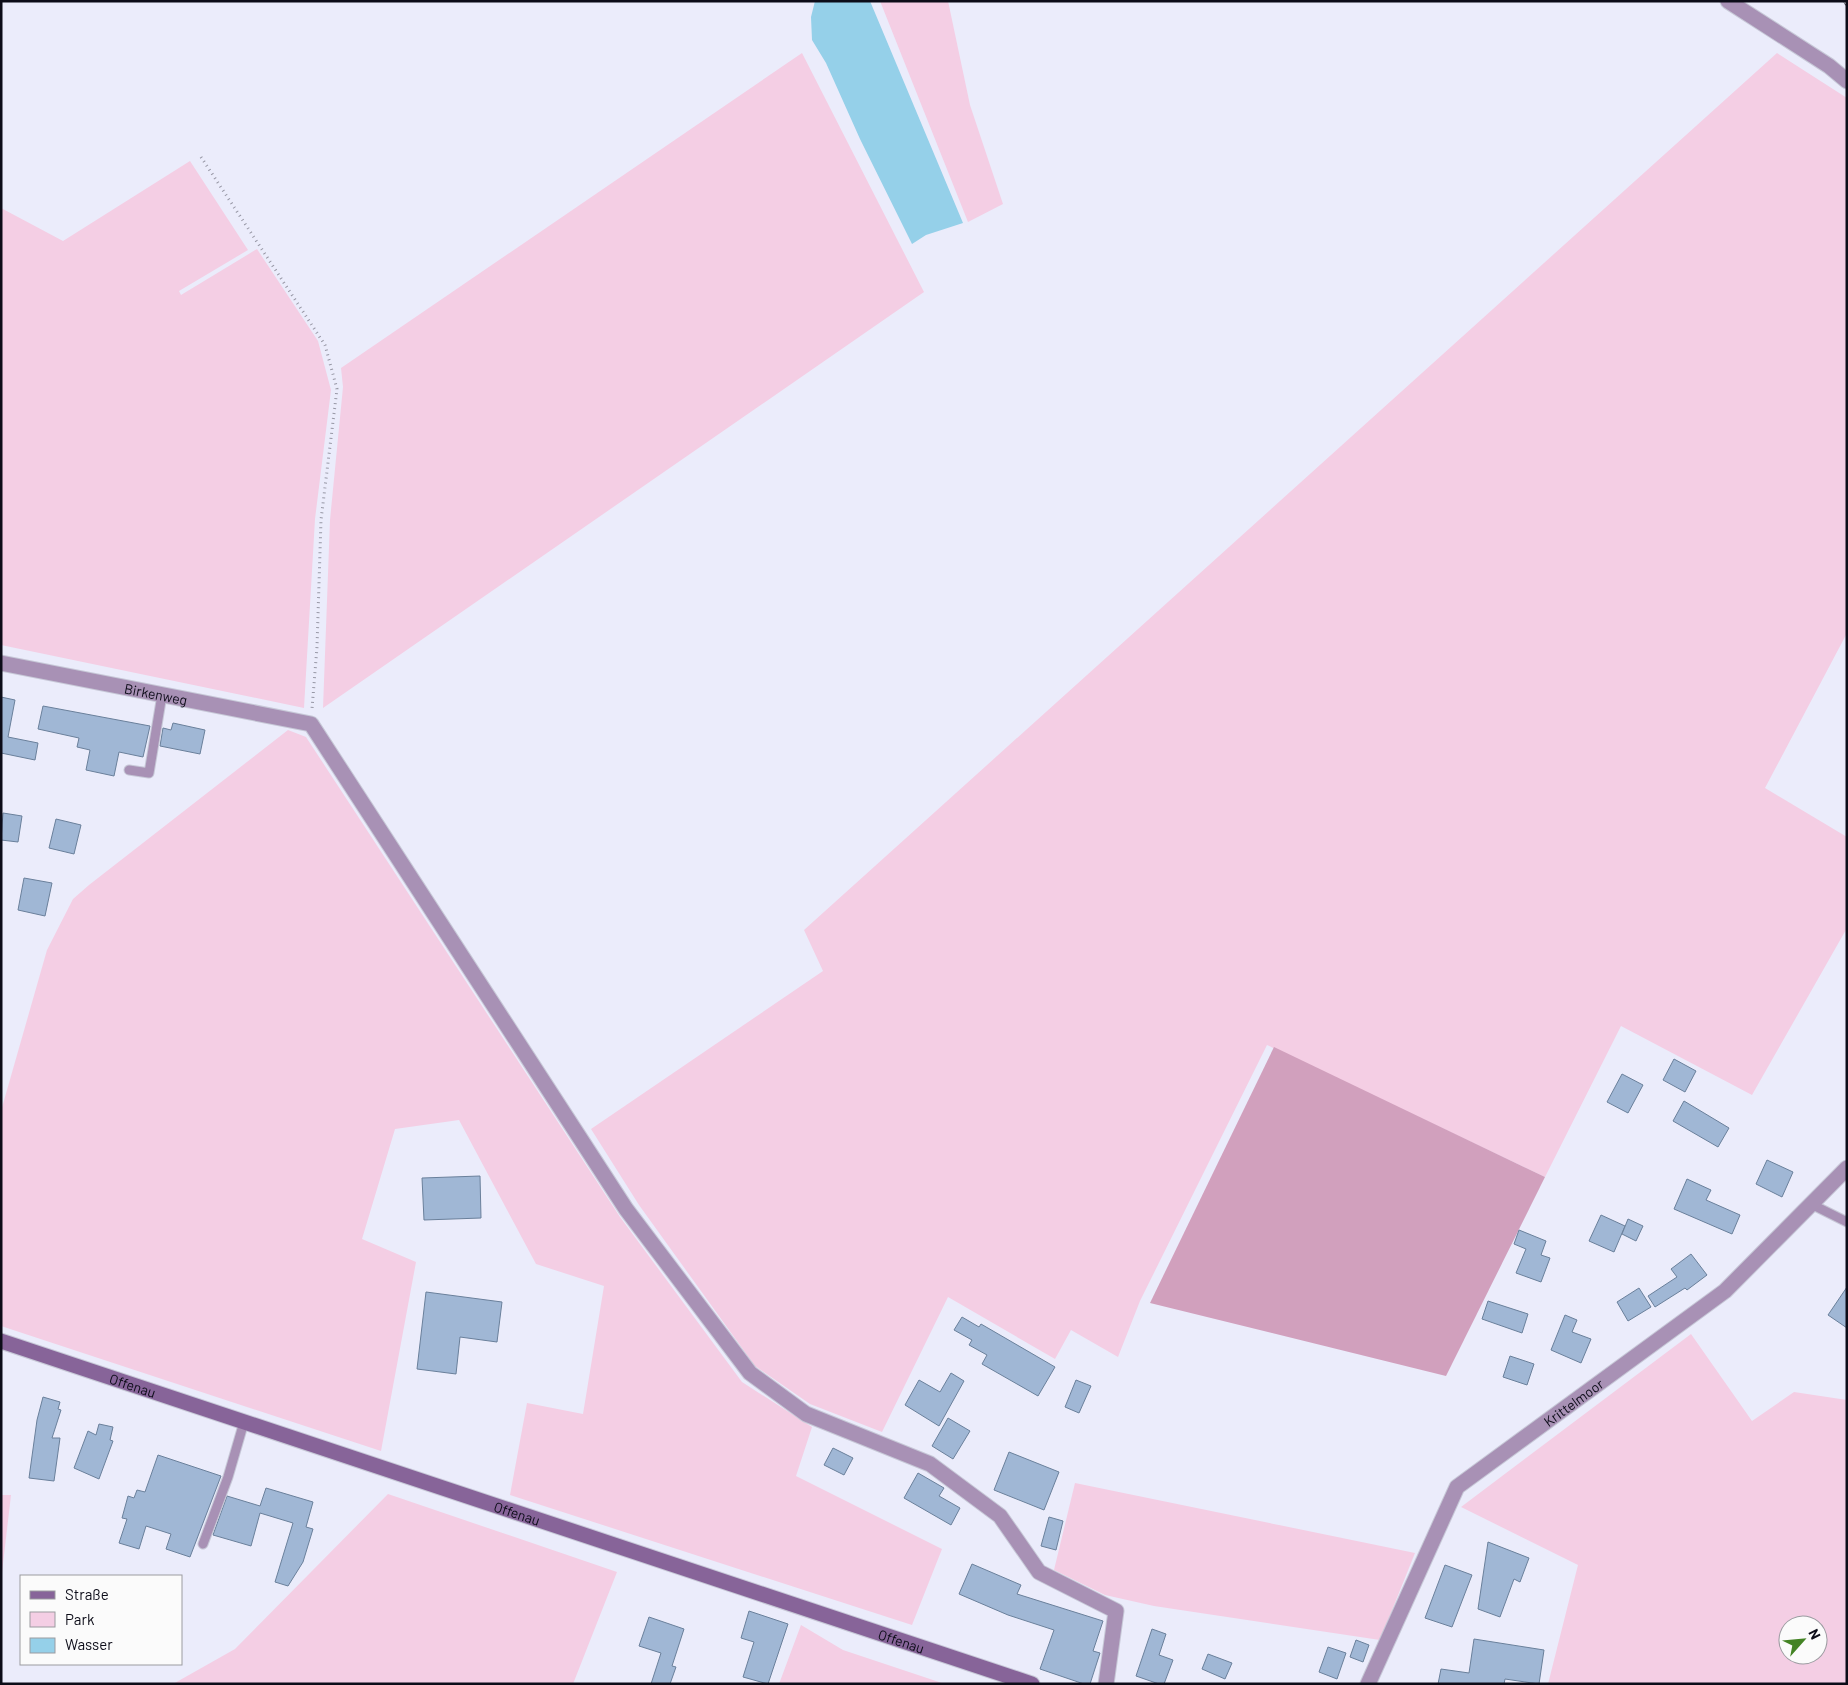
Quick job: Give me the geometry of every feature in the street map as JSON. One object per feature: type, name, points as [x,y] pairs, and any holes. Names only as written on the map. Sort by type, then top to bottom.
[{"type":"main road","name":"Offenau","points":[[1,1341],[1032,1684]]},
{"type":"street","points":[[1728,1],[1829,66],[1847,82]]},
{"type":"street","name":"Birkenweg","points":[[1,663],[311,724]]},
{"type":"street","points":[[311,724],[626,1209],[750,1373],[806,1414],[930,1464],[1000,1516],[1039,1572],[1116,1611],[1106,1684]]},
{"type":"street","name":"Krittelmoor","points":[[1368,1684],[1457,1487],[1725,1291],[1847,1168]]},
{"type":"lane","points":[[129,770],[149,774],[162,695]]},
{"type":"lane","points":[[1812,1204],[1847,1222]]},
{"type":"lane","points":[[203,1544],[228,1477],[244,1422]]},
{"type":"path","points":[[202,157],[325,345],[337,389],[322,520],[317,647],[311,724]]},
{"type":"green space","points":[[880,1],[948,1],[970,105],[1003,204],[968,222]]},
{"type":"green space","points":[[802,53],[924,292],[323,708],[330,520],[343,387],[341,368]]},
{"type":"green space","points":[[1777,53],[1847,98],[1847,633],[1765,788],[1847,837],[1847,928],[1752,1095],[1621,1026],[1545,1177],[1267,1045],[1140,1301],[1118,1357],[1071,1330],[1055,1359],[948,1297],[882,1432],[810,1404],[755,1366],[639,1205],[591,1129],[823,971],[804,930]]},
{"type":"green space","points":[[190,161],[248,250],[179,291],[181,295],[257,249],[318,341],[331,390],[315,519],[304,708],[1,645],[1,208],[63,241]]},
{"type":"green space","points":[[288,730],[306,737],[620,1217],[742,1382],[812,1427],[796,1476],[942,1549],[912,1625],[510,1495],[527,1403],[583,1414],[604,1286],[536,1264],[459,1120],[395,1129],[362,1239],[416,1262],[381,1451],[1,1326],[1,1111],[47,950],[73,899]]},
{"type":"green space","points":[[1691,1334],[1752,1421],[1794,1392],[1847,1400],[1847,1684],[1548,1684],[1578,1565],[1461,1507]]},
{"type":"green space","points":[[1075,1483],[1415,1553],[1380,1640],[1154,1606],[1105,1595],[1054,1570]]},
{"type":"green space","points":[[388,1494],[617,1572],[573,1684],[173,1684],[235,1649]]},
{"type":"green space","points":[[1,1495],[11,1495],[1,1581]]},
{"type":"green space","points":[[801,1625],[843,1650],[945,1684],[779,1684]]},
{"type":"shaded area","points":[[1274,1047],[1545,1177],[1446,1376],[1150,1303]]},
{"type":"water","points":[[815,1],[870,1],[963,223],[926,235],[912,244],[860,139],[826,63],[812,40],[811,17]]},
{"type":"building","points":[[1,697],[15,700],[8,737],[38,743],[35,760],[1,753]]},
{"type":"building","points":[[43,706],[150,726],[143,757],[119,752],[114,776],[86,770],[90,750],[77,747],[79,738],[38,729]]},
{"type":"building","points":[[173,723],[205,730],[200,754],[160,746],[163,728],[171,730]]},
{"type":"building","points":[[3,813],[22,816],[18,842],[1,840]]},
{"type":"building","points":[[56,819],[81,825],[74,854],[49,848]]},
{"type":"building","points":[[24,878],[52,883],[45,916],[18,910]]},
{"type":"building","points":[[1674,1059],[1696,1071],[1685,1092],[1663,1080]]},
{"type":"building","points":[[1622,1074],[1643,1085],[1628,1113],[1607,1102]]},
{"type":"building","points":[[1684,1101],[1729,1128],[1718,1147],[1673,1121]]},
{"type":"building","points":[[1767,1160],[1793,1172],[1782,1197],[1756,1184]]},
{"type":"building","points":[[480,1176],[481,1218],[424,1220],[422,1178]]},
{"type":"building","points":[[1687,1179],[1711,1190],[1706,1200],[1740,1215],[1732,1234],[1674,1209]]},
{"type":"building","points":[[1601,1215],[1625,1226],[1614,1252],[1589,1241]]},
{"type":"building","points":[[1628,1219],[1643,1226],[1636,1241],[1622,1234]]},
{"type":"building","points":[[1519,1230],[1546,1241],[1541,1255],[1550,1258],[1541,1282],[1516,1273],[1526,1249],[1514,1244]]},
{"type":"building","points":[[1691,1254],[1707,1275],[1687,1290],[1685,1288],[1655,1307],[1648,1296],[1677,1277],[1671,1269]]},
{"type":"building","points":[[1847,1287],[1847,1328],[1828,1315]]},
{"type":"building","points":[[1639,1288],[1651,1307],[1628,1321],[1617,1302]]},
{"type":"building","points":[[426,1292],[502,1302],[497,1342],[460,1337],[456,1374],[417,1369]]},
{"type":"building","points":[[1488,1301],[1528,1314],[1522,1333],[1482,1319]]},
{"type":"building","points":[[1565,1315],[1577,1320],[1572,1332],[1591,1339],[1581,1363],[1551,1350]]},
{"type":"building","points":[[962,1317],[979,1327],[981,1324],[1055,1367],[1038,1396],[982,1364],[987,1355],[969,1345],[972,1340],[954,1330]]},
{"type":"building","points":[[1510,1356],[1534,1364],[1527,1385],[1503,1377]]},
{"type":"building","points":[[951,1373],[964,1381],[939,1426],[905,1405],[919,1380],[940,1392]]},
{"type":"building","points":[[1076,1380],[1091,1386],[1079,1413],[1065,1407]]},
{"type":"building","points":[[43,1397],[60,1402],[58,1409],[61,1410],[52,1438],[60,1438],[54,1481],[29,1478],[37,1420]]},
{"type":"building","points":[[948,1418],[970,1431],[953,1459],[932,1446]]},
{"type":"building","points":[[99,1424],[113,1427],[110,1440],[113,1441],[99,1479],[74,1468],[88,1431],[96,1435]]},
{"type":"building","points":[[833,1448],[853,1458],[844,1475],[824,1465]]},
{"type":"building","points":[[1009,1452],[1059,1472],[1044,1510],[994,1490]]},
{"type":"building","points":[[158,1455],[221,1476],[190,1557],[166,1549],[171,1534],[146,1526],[139,1549],[119,1543],[127,1519],[122,1518],[128,1496],[134,1498],[137,1490],[145,1492]]},
{"type":"building","points":[[918,1473],[944,1488],[939,1496],[960,1508],[951,1525],[904,1498]]},
{"type":"building","points":[[266,1488],[313,1502],[306,1527],[313,1529],[303,1562],[288,1586],[275,1582],[293,1523],[260,1513],[251,1546],[213,1535],[227,1496],[260,1506]]},
{"type":"building","points":[[1049,1517],[1063,1521],[1056,1550],[1041,1546]]},
{"type":"building","points":[[1488,1542],[1529,1558],[1520,1582],[1514,1579],[1500,1617],[1478,1609]]},
{"type":"building","points":[[972,1564],[1021,1585],[1017,1594],[1103,1621],[1093,1651],[1100,1653],[1090,1684],[1084,1684],[1040,1669],[1054,1630],[1008,1615],[959,1594]]},
{"type":"building","points":[[1445,1565],[1472,1575],[1452,1627],[1425,1618]]},
{"type":"building","points":[[749,1611],[788,1624],[768,1684],[743,1677],[754,1642],[741,1638]]},
{"type":"building","points":[[649,1617],[684,1629],[672,1666],[676,1667],[670,1684],[651,1684],[661,1653],[639,1646]]},
{"type":"building","points":[[1152,1629],[1166,1634],[1159,1655],[1173,1660],[1164,1684],[1136,1676]]},
{"type":"building","points":[[1474,1639],[1544,1650],[1539,1684],[1505,1679],[1504,1684],[1438,1684],[1441,1669],[1469,1673]]},
{"type":"building","points":[[1356,1640],[1369,1645],[1363,1662],[1350,1657]]},
{"type":"building","points":[[1328,1647],[1346,1653],[1337,1679],[1319,1672]]},
{"type":"building","points":[[1208,1654],[1232,1663],[1225,1679],[1202,1669]]}]
